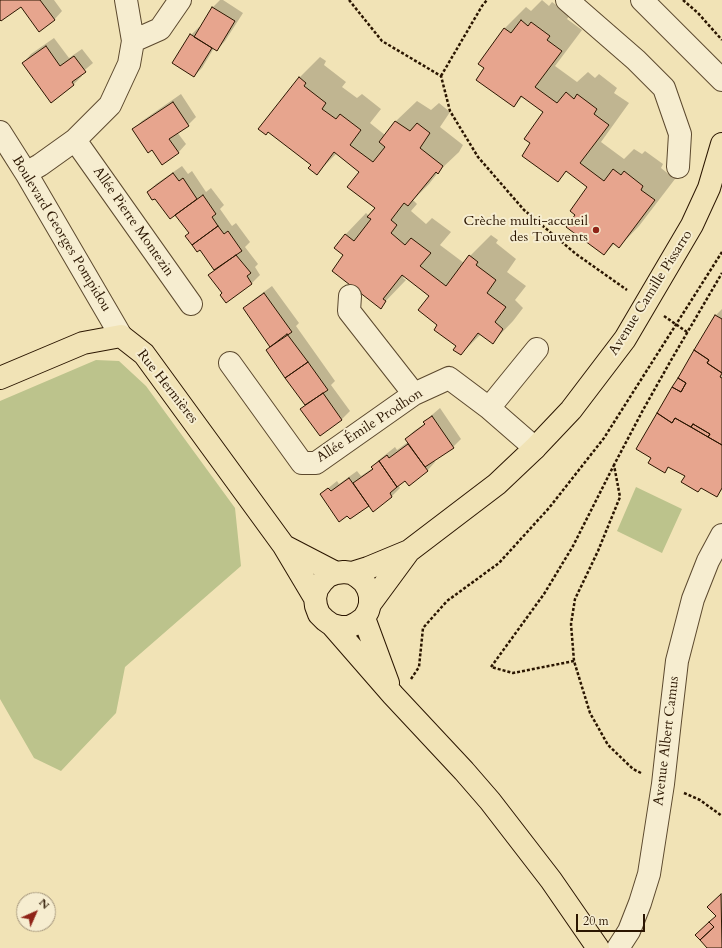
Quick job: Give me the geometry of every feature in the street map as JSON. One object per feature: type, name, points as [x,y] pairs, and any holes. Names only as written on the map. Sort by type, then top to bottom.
[{"type":"main road","name":"Avenue Camille Pissarro","points":[[344,573],[368,568],[408,551],[497,484],[570,410],[625,339],[692,225],[710,188],[722,144]]},
{"type":"main road","points":[[0,378],[83,343],[121,336]]},
{"type":"main road","name":"Rue Hermières","points":[[121,336],[144,354],[284,546],[315,598]]},
{"type":"main road","points":[[284,546],[344,573],[358,577],[364,582],[370,596],[367,611],[357,623],[349,627],[332,625]]},
{"type":"main road","name":"Avenue Camille Pissarro","points":[[367,611],[408,551]]},
{"type":"main road","points":[[344,573],[328,576],[317,589],[315,598],[319,614],[332,625],[393,695],[490,801],[551,880],[598,948]]},
{"type":"main road","points":[[367,611],[393,695]]},
{"type":"street","points":[[26,173],[76,140],[110,106],[129,64],[133,41],[126,0]]},
{"type":"street","points":[[133,41],[160,29],[180,0]]},
{"type":"street","points":[[567,0],[636,60],[664,88],[680,134],[678,166]]},
{"type":"street","points":[[642,0],[722,80]]},
{"type":"street","name":"Boulevard Georges Pompidou","points":[[0,132],[26,173],[121,336]]},
{"type":"street","name":"Allée Pierre Montezin","points":[[76,140],[191,304]]},
{"type":"street","points":[[350,296],[349,310],[414,394]]},
{"type":"street","points":[[489,408],[537,349]]},
{"type":"street","name":"Allée Émile Prodhon","points":[[230,363],[302,462],[316,463],[414,394],[449,378],[489,408],[534,448]]},
{"type":"street","name":"Avenue Albert Camus","points":[[618,948],[629,931],[649,874],[663,784],[677,661],[693,599],[708,562],[722,535]]},
{"type":"path","points":[[349,0],[382,41],[442,76]]},
{"type":"path","points":[[487,0],[482,6],[442,76],[450,111],[478,157],[524,210],[576,254],[687,332]]},
{"type":"path","points":[[683,0],[698,13],[722,40]]},
{"type":"path","points":[[393,695],[410,681],[419,667],[423,628],[447,601],[499,563],[549,508],[604,438],[722,252]]},
{"type":"path","points":[[574,661],[513,673],[491,668],[544,594],[573,546],[643,410],[722,273]]},
{"type":"path","points":[[614,465],[620,497],[576,599],[571,624],[574,661],[590,713],[608,745],[633,769],[700,800],[722,816]]},
{"type":"green space","points":[[96,360],[119,361],[146,386],[235,508],[241,566],[125,667],[116,713],[61,771],[34,758],[0,699],[0,401]]},
{"type":"green space","points":[[636,487],[682,509],[662,553],[617,531]]},
{"type":"building","points":[[0,0],[40,0],[55,20],[39,32],[21,7],[1,21]]},
{"type":"building","points":[[212,7],[235,21],[217,51],[194,37]]},
{"type":"building","points":[[521,20],[528,26],[531,22],[550,36],[547,40],[562,51],[535,87],[557,103],[566,92],[574,99],[577,94],[597,109],[594,114],[609,125],[580,163],[604,181],[613,169],[621,175],[624,171],[643,186],[641,190],[655,200],[619,248],[613,243],[604,255],[566,227],[575,215],[570,211],[587,187],[566,171],[558,182],[522,156],[530,143],[524,139],[543,112],[521,96],[514,107],[476,80],[484,68],[478,64],[504,28],[511,33]]},
{"type":"building","points":[[190,34],[212,48],[194,77],[172,63]]},
{"type":"building","points":[[46,46],[60,66],[74,56],[86,72],[72,82],[74,85],[51,103],[22,63]]},
{"type":"building","points":[[299,77],[306,83],[304,86],[326,103],[322,109],[336,119],[340,114],[361,130],[350,145],[373,162],[385,147],[379,142],[395,121],[410,131],[417,123],[430,133],[420,148],[443,166],[438,174],[436,172],[408,206],[404,203],[391,220],[397,225],[391,233],[405,245],[411,238],[431,253],[420,266],[446,286],[469,255],[478,262],[476,265],[496,280],[487,293],[506,307],[495,322],[503,329],[493,344],[478,333],[461,355],[453,350],[456,346],[434,330],[437,325],[418,310],[429,296],[402,275],[383,299],[386,301],[381,309],[332,271],[343,255],[334,248],[345,234],[354,241],[371,219],[367,217],[375,208],[347,187],[359,172],[334,152],[317,175],[308,168],[311,165],[268,132],[266,135],[258,129]]},
{"type":"building","points":[[173,102],[189,126],[169,139],[179,153],[162,165],[152,150],[148,153],[132,129]]},
{"type":"building","points":[[173,173],[179,181],[183,178],[197,199],[170,219],[155,199],[152,200],[147,192]]},
{"type":"building","points":[[203,195],[216,214],[212,217],[218,226],[192,245],[185,236],[189,233],[175,215]]},
{"type":"building","points":[[218,226],[224,234],[228,231],[242,251],[214,270],[200,250],[197,252],[192,245]]},
{"type":"building","points":[[236,255],[251,273],[247,276],[252,284],[226,303],[220,295],[222,293],[208,275]]},
{"type":"building","points":[[264,293],[292,332],[270,347],[243,308]]},
{"type":"building","points":[[715,315],[722,319],[722,373],[707,363],[709,360],[694,350]]},
{"type":"building","points":[[287,334],[308,362],[285,378],[266,350]]},
{"type":"building","points":[[694,350],[709,360],[707,363],[722,373],[720,377],[722,378],[722,445],[708,437],[710,434],[693,424],[691,427],[675,418],[672,423],[657,413],[672,387],[681,392],[686,383],[678,378]]},
{"type":"building","points":[[308,362],[328,390],[305,405],[285,378]]},
{"type":"building","points":[[678,378],[686,383],[681,392],[672,387]]},
{"type":"building","points":[[323,393],[342,420],[320,436],[300,409]]},
{"type":"building","points":[[657,413],[672,423],[675,418],[722,445],[722,488],[717,497],[701,488],[698,492],[681,482],[685,476],[668,467],[665,473],[648,463],[651,458],[636,449]]},
{"type":"building","points":[[432,416],[454,448],[425,467],[405,439],[425,424],[423,422]]},
{"type":"building","points":[[693,424],[710,434],[708,437],[691,427]]},
{"type":"building","points":[[408,444],[428,471],[409,486],[405,481],[397,487],[379,461],[387,455],[389,458]]},
{"type":"building","points":[[379,461],[397,487],[390,493],[392,497],[373,512],[353,483],[373,469],[371,467]]},
{"type":"building","points":[[349,478],[369,506],[350,519],[347,516],[339,522],[320,494],[328,488],[331,491]]},
{"type":"building","points":[[721,894],[722,948],[707,948],[700,940],[714,927],[709,922],[716,916],[707,907]]},
{"type":"building","points":[[709,922],[714,927],[700,940],[695,935]]},
{"type":"place","name":"Crèche multi-accueil des Touvents","points":[[596,230]]}]
